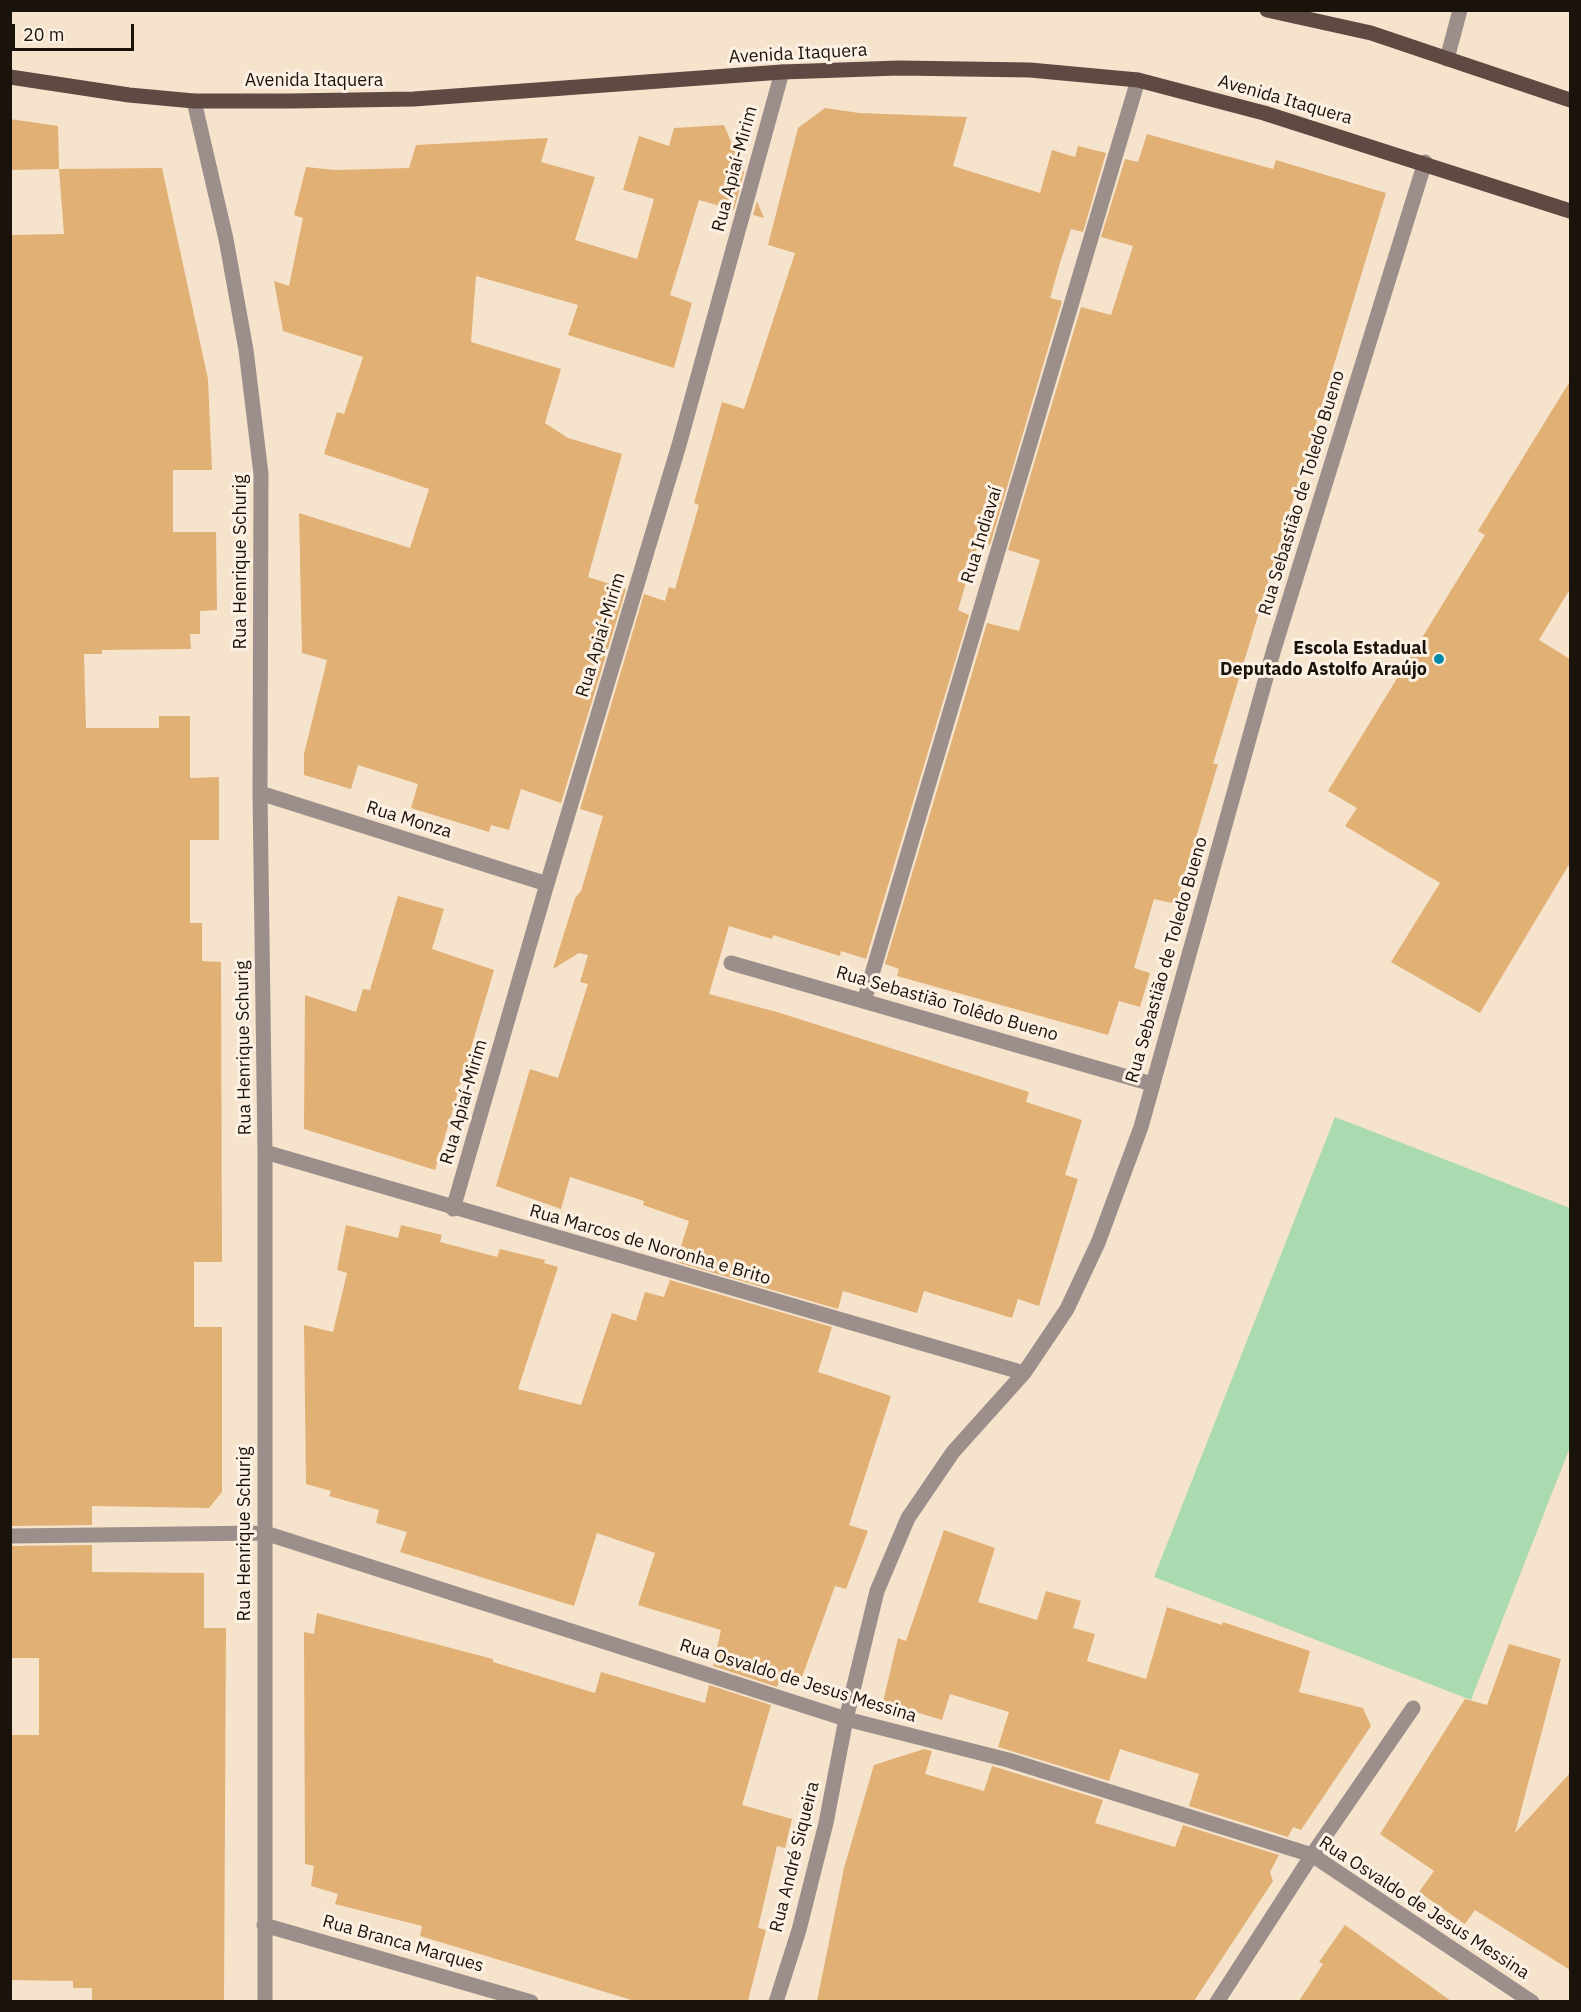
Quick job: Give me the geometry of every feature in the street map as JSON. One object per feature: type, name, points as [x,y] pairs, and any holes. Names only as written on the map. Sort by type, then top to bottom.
[{"type":"main road","points":[[1267,10],[1371,33],[1570,100]]},
{"type":"main road","name":"Avenida Itaquera","points":[[10,77],[129,95],[194,100],[414,99],[782,72],[899,68],[1030,70],[1138,80],[1264,113],[1425,162],[1570,211]]},
{"type":"street","points":[[1447,59],[1460,10]]},
{"type":"street","name":"Rua Apiaí-Mirim","points":[[453,1209],[546,884],[679,445],[782,72]]},
{"type":"street","name":"Rua Indiavaí","points":[[864,1001],[1138,80]]},
{"type":"street","name":"Rua Henrique Schurig","points":[[194,100],[230,261],[246,350],[261,474],[260,793],[265,1152],[265,2001]]},
{"type":"street","name":"Rua Sebastião de Toledo Bueno","points":[[846,1719],[877,1591],[908,1518],[953,1452],[1024,1373],[1067,1309],[1098,1243],[1141,1127],[1274,649],[1425,162]]},
{"type":"street","name":"Rua Monza","points":[[260,793],[546,884]]},
{"type":"street","name":"Rua Sebastião Tolêdo Bueno","points":[[731,963],[1152,1084]]},
{"type":"street","name":"Rua Marcos de Noronha e Brito","points":[[265,1152],[453,1209],[1024,1373]]},
{"type":"street","name":"Rua Osvaldo de Jesus Messina","points":[[10,1536],[265,1533],[846,1719],[1008,1760],[1312,1855],[1532,2001]]},
{"type":"street","points":[[1217,2001],[1312,1855],[1413,1708]]},
{"type":"street","name":"Rua André Siqueira","points":[[776,2001],[799,1930],[826,1823],[846,1719]]},
{"type":"street","name":"Rua Branca Marques","points":[[264,1925],[531,2001]]},
{"type":"green space","points":[[1335,1117],[1570,1208],[1570,1447],[1471,1700],[1154,1577]]},
{"type":"building","points":[[825,108],[859,113],[967,117],[953,166],[1040,193],[1052,150],[1075,157],[1078,146],[1106,153],[1083,232],[1071,229],[1060,263],[1050,298],[1062,301],[990,545],[979,542],[969,572],[958,610],[969,615],[866,959],[841,951],[840,956],[773,935],[772,939],[729,926],[709,994],[777,1012],[1029,1092],[1026,1102],[1082,1120],[1065,1175],[1078,1179],[1039,1306],[1018,1299],[1012,1318],[924,1291],[917,1313],[843,1291],[838,1309],[676,1262],[689,1221],[643,1205],[644,1201],[570,1177],[561,1209],[496,1186],[530,1069],[558,1078],[588,984],[580,982],[588,955],[579,953],[553,969],[575,898],[581,891],[603,816],[580,809],[644,594],[665,601],[669,587],[675,589],[699,505],[694,503],[722,402],[744,409],[795,253],[768,245],[798,128]]},
{"type":"building","points":[[10,119],[58,126],[59,169],[10,170]]},
{"type":"building","points":[[724,125],[744,172],[734,210],[699,200],[670,295],[692,303],[674,368],[568,335],[578,305],[476,276],[471,342],[561,369],[545,423],[568,438],[622,454],[588,577],[626,589],[561,803],[521,789],[509,830],[491,825],[489,832],[411,808],[418,784],[358,765],[351,789],[304,775],[304,754],[327,660],[302,653],[299,513],[410,548],[429,489],[324,454],[337,412],[344,414],[363,357],[283,331],[274,281],[289,286],[303,218],[294,215],[306,167],[335,170],[409,168],[416,145],[548,138],[541,162],[595,177],[575,240],[637,259],[654,199],[623,190],[639,136],[669,146],[674,128]]},
{"type":"building","points":[[1147,134],[1273,169],[1276,160],[1386,193],[1213,764],[1218,764],[1176,904],[1154,899],[1134,968],[1150,973],[1140,1007],[1119,1001],[1108,1035],[897,976],[899,969],[885,964],[987,623],[1019,631],[1040,560],[1008,550],[1081,307],[1111,315],[1133,246],[1101,237],[1125,159],[1138,162]]},
{"type":"building","points":[[162,168],[208,379],[212,470],[173,470],[173,532],[216,532],[217,610],[200,611],[200,634],[190,634],[191,649],[102,650],[102,654],[84,654],[86,728],[159,728],[159,716],[190,716],[190,778],[219,777],[219,840],[190,840],[190,923],[202,923],[202,961],[221,962],[222,1262],[194,1262],[194,1327],[222,1327],[222,1492],[209,1508],[92,1506],[92,1525],[10,1526],[10,235],[64,234],[59,169]]},
{"type":"building","points":[[757,201],[764,218],[753,215]]},
{"type":"building","points":[[1570,381],[1570,589],[1539,640],[1570,659],[1570,863],[1480,1013],[1391,962],[1440,883],[1345,826],[1357,808],[1328,791],[1485,535],[1478,531]]},
{"type":"building","points":[[398,896],[444,909],[432,949],[494,970],[435,1170],[304,1129],[305,995],[356,1012],[363,989],[370,990]]},
{"type":"building","points":[[346,1225],[398,1238],[401,1225],[442,1235],[440,1242],[497,1257],[500,1249],[545,1260],[544,1263],[558,1267],[518,1389],[581,1405],[612,1313],[636,1321],[645,1292],[664,1297],[670,1280],[832,1327],[818,1372],[891,1396],[849,1525],[868,1531],[846,1589],[835,1586],[802,1677],[782,1671],[777,1687],[713,1666],[721,1630],[638,1605],[655,1553],[597,1533],[574,1606],[400,1552],[407,1532],[376,1523],[379,1510],[329,1496],[331,1491],[306,1484],[304,1325],[333,1332],[347,1273],[337,1270]]},
{"type":"building","points":[[944,1530],[995,1548],[978,1602],[1037,1620],[1046,1591],[1081,1601],[1073,1628],[1095,1634],[1087,1661],[1146,1679],[1167,1607],[1222,1625],[1223,1622],[1310,1651],[1299,1692],[1363,1708],[1371,1726],[1301,1830],[1293,1827],[1288,1837],[1189,1806],[1199,1774],[1120,1749],[1109,1781],[998,1747],[1009,1712],[950,1694],[942,1720],[883,1702],[898,1638],[906,1641]]},
{"type":"building","points":[[92,1545],[92,1572],[204,1573],[204,1628],[226,1628],[224,2001],[92,2001],[92,1988],[73,1988],[73,1981],[10,1980],[10,1735],[39,1735],[39,1658],[10,1658],[10,1546]]},
{"type":"building","points":[[317,1613],[493,1659],[493,1662],[595,1693],[601,1672],[705,1703],[709,1685],[771,1705],[742,1805],[792,1819],[785,1848],[777,1846],[758,1928],[766,1930],[748,2001],[635,2001],[420,1936],[422,1926],[335,1904],[338,1894],[311,1886],[314,1866],[305,1864],[304,1632],[314,1634]]},
{"type":"building","points":[[1509,1644],[1561,1659],[1515,1833],[1570,1773],[1570,1970],[1475,1910],[1465,1924],[1419,1892],[1434,1871],[1380,1834],[1465,1699],[1487,1705]]},
{"type":"building","points":[[924,1749],[932,1751],[925,1774],[984,1791],[992,1766],[1103,1800],[1095,1823],[1175,1847],[1183,1825],[1279,1855],[1270,1872],[1273,1881],[1194,2001],[817,2001],[844,1868],[874,1765]]},
{"type":"building","points":[[1345,1925],[1451,2001],[1299,2001],[1323,1964],[1319,1962]]},
{"type":"place","name":"Escola Estadual Deputado Astolfo Araújo","points":[[1439,659]]}]
